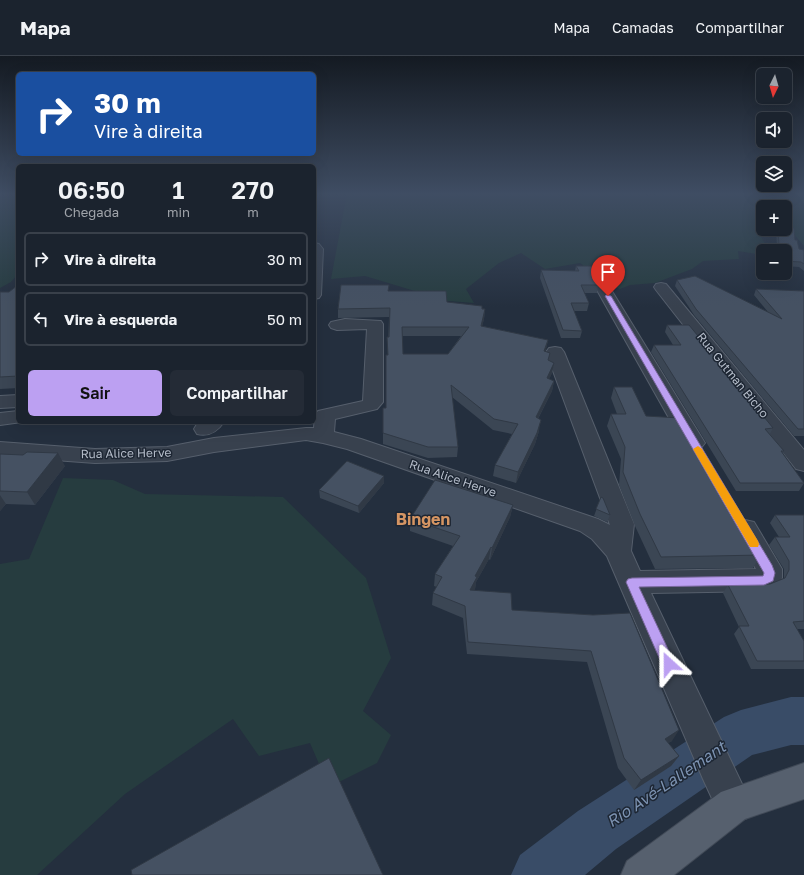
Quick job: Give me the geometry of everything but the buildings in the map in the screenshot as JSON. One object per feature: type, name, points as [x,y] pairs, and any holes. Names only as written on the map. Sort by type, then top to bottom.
[{"type":"main road","points":[[641,875],[680,847],[734,804],[804,781]]},
{"type":"street","points":[[316,249],[316,264]]},
{"type":"street","points":[[600,283],[704,460]]},
{"type":"street","name":"Rua Gutman Bicho","points":[[661,287],[804,464]]},
{"type":"street","points":[[312,431],[326,415],[370,405],[373,402],[375,324],[337,325]]},
{"type":"street","points":[[555,352],[622,524],[618,551]]},
{"type":"street","points":[[0,402],[16,401]]},
{"type":"street","points":[[0,419],[16,417]]},
{"type":"street","name":"Rua Alice Herve","points":[[0,449],[96,456],[167,454],[214,445],[312,431],[589,525],[601,532],[618,551],[715,768],[734,804]]},
{"type":"street","points":[[632,582],[764,580],[769,578],[769,568],[736,514]]},
{"type":"green space","points":[[0,231],[16,231],[16,276],[11,282],[0,288]]},
{"type":"green space","points":[[340,231],[756,231],[756,236],[761,236],[765,244],[756,244],[756,254],[738,251],[739,259],[703,261],[692,269],[655,283],[630,285],[620,289],[607,284],[580,263],[545,269],[521,253],[499,263],[466,289],[474,303],[448,301],[365,276],[331,279]]},
{"type":"green space","points":[[792,231],[804,231],[804,246],[792,233]]},
{"type":"green space","points":[[63,478],[113,480],[145,494],[283,497],[366,578],[391,658],[363,711],[391,735],[377,763],[329,787],[310,743],[259,756],[233,719],[125,794],[37,875],[0,875],[0,564],[29,559]]},
{"type":"waterway","name":"Rio Avé‐Lallemant","points":[[540,875],[597,830],[741,734],[791,721],[804,721]]},
{"type":"slow traffic","points":[[698,449],[754,544]]},
{"type":"district","name":"Bingen","points":[[423,519]]},
{"type":"route","points":[[608,296],[769,568],[770,573],[769,578],[764,580],[632,582],[669,664]]}]
